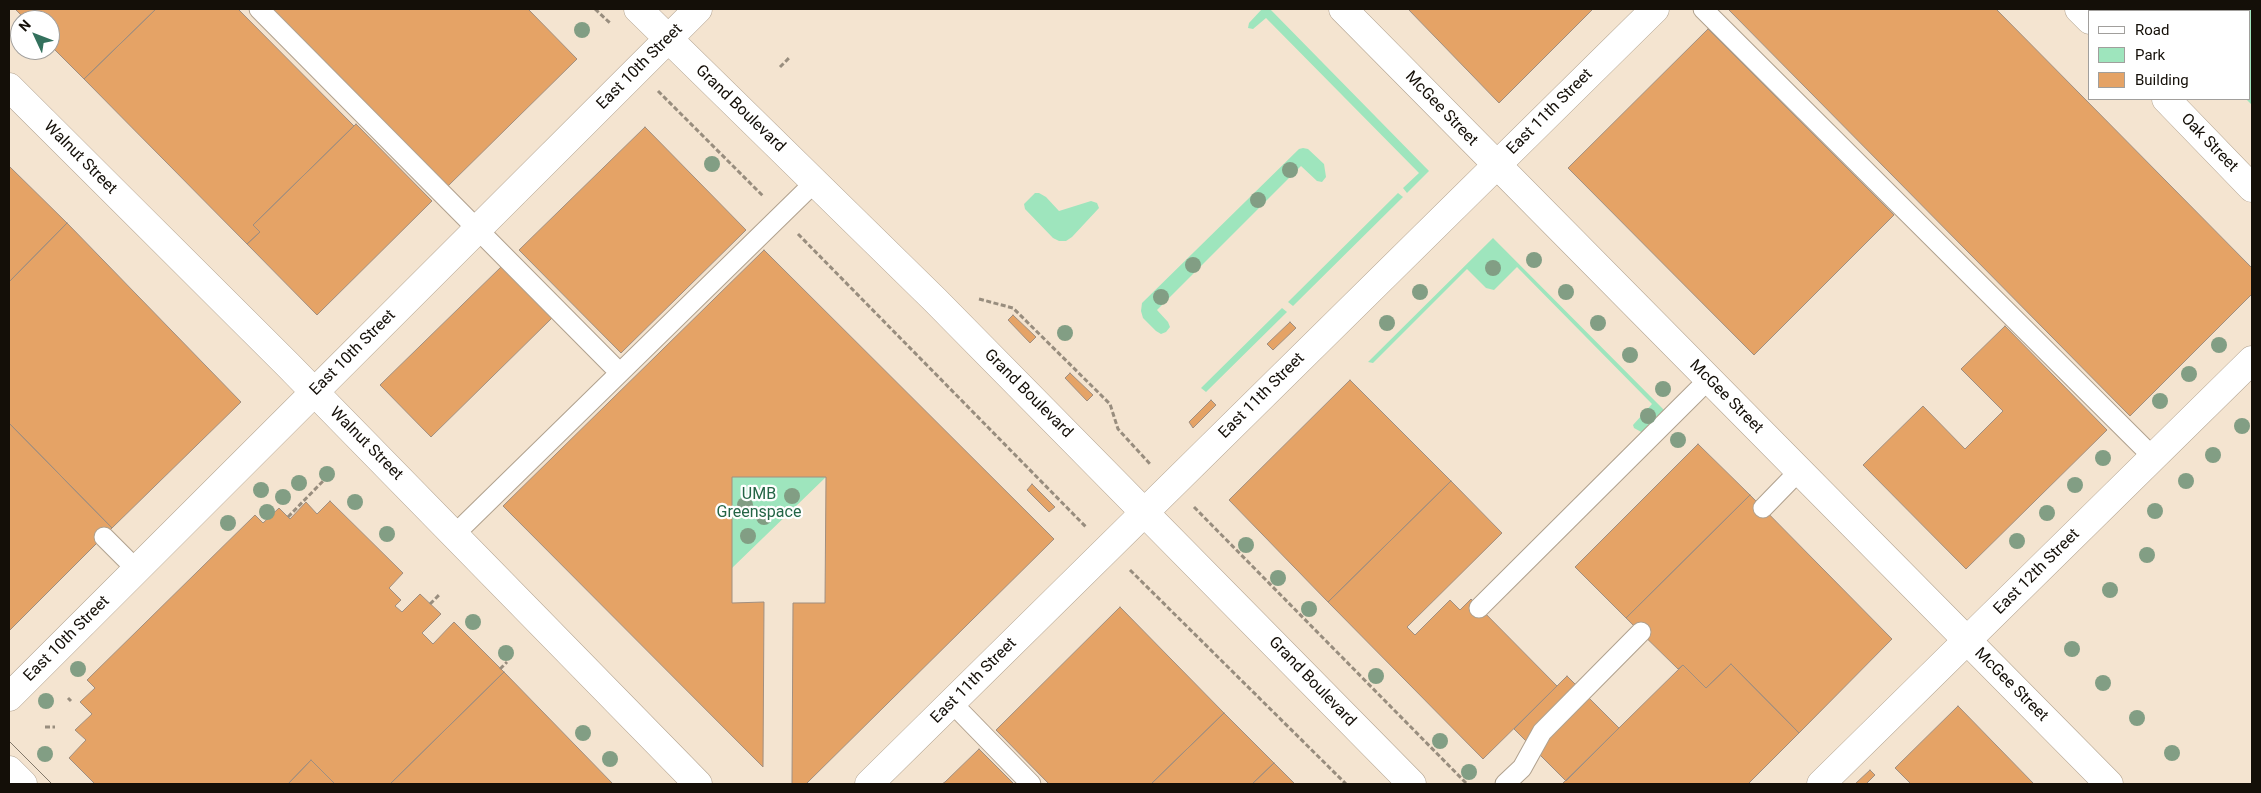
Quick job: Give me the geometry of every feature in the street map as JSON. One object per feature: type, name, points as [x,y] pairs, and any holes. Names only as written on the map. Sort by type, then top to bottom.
[{"type":"street","name":"Grand Boulevard","points":[[638,9],[815,182],[1145,512],[1412,784]]},
{"type":"street","name":"East 10th Street","points":[[9,697],[698,9]]},
{"type":"street","name":"McGee Street","points":[[1343,9],[1708,380],[2110,784]]},
{"type":"street","name":"East 11th Street","points":[[869,784],[1656,9]]},
{"type":"street","points":[[2078,9],[2088,18]]},
{"type":"street","name":"Walnut Street","points":[[9,87],[314,392],[698,784]]},
{"type":"street","name":"Oak Street","points":[[2167,100],[2252,188]]},
{"type":"street","name":"East 12th Street","points":[[1821,784],[2252,360]]},
{"type":"street","points":[[9,770],[23,784]]},
{"type":"lane","points":[[259,9],[619,372]]},
{"type":"lane","points":[[1703,9],[2153,458]]},
{"type":"lane","points":[[454,534],[815,182]]},
{"type":"lane","points":[[1479,608],[1708,380]]},
{"type":"lane","points":[[1763,508],[1799,471]]},
{"type":"lane","points":[[104,537],[137,570]]},
{"type":"lane","points":[[1505,784],[1522,768],[1542,732],[1640,632]]},
{"type":"lane","points":[[952,703],[1031,784]]},
{"type":"path","points":[[595,9],[613,27]]},
{"type":"path","points":[[780,67],[790,57]]},
{"type":"path","points":[[638,68],[660,94],[1108,549],[1346,784]]},
{"type":"path","points":[[1132,446],[1467,784]]},
{"type":"path","points":[[288,517],[325,479]]},
{"type":"path","points":[[430,604],[439,595]]},
{"type":"path","points":[[500,669],[507,662]]},
{"type":"path","points":[[45,727],[55,727]]},
{"type":"green space","points":[[1262,9],[1270,9],[1429,171],[1407,193],[1403,188],[1419,173],[1266,18],[1253,29],[1248,28],[1249,23]]},
{"type":"green space","points":[[2252,9],[2252,105],[2247,100],[2251,100],[2251,10],[2222,10]]},
{"type":"green space","points":[[1299,149],[1308,149],[1324,164],[1326,177],[1322,182],[1317,181],[1301,166],[1157,310],[1170,327],[1161,334],[1156,331],[1143,318],[1141,311],[1142,303]]},
{"type":"green space","points":[[1035,193],[1046,197],[1059,211],[1091,201],[1097,203],[1099,208],[1072,237],[1066,241],[1059,241],[1053,238],[1025,209],[1024,204]]},
{"type":"green space","points":[[1398,193],[1403,197],[1293,306],[1288,302]]},
{"type":"green space","points":[[1493,238],[1665,411],[1643,433],[1634,428],[1633,425],[1652,404],[1517,267],[1494,290],[1486,288],[1467,269],[1373,363],[1368,362]]},
{"type":"green space","points":[[1282,308],[1287,312],[1206,392],[1201,388]]},
{"type":"green space","name":"UMB Greenspace","points":[[732,477],[826,477],[732,568]]},
{"type":"building","points":[[156,9],[84,79],[60,55],[60,10],[16,10]]},
{"type":"building","points":[[156,9],[238,9],[354,126],[253,225],[260,232],[247,244],[84,79]]},
{"type":"building","points":[[273,9],[528,9],[577,59],[448,186]]},
{"type":"building","points":[[1408,9],[1593,9],[1499,103]]},
{"type":"building","points":[[1728,9],[1996,9],[2252,268],[2252,294],[2130,416]]},
{"type":"building","points":[[1708,29],[1894,215],[1754,355],[1568,168]]},
{"type":"building","points":[[356,124],[432,201],[317,315],[247,244],[260,232],[253,225]]},
{"type":"building","points":[[645,127],[746,230],[621,353],[519,250]]},
{"type":"building","points":[[9,166],[67,223],[9,282]]},
{"type":"building","points":[[67,223],[241,402],[112,528],[9,423],[9,282]]},
{"type":"building","points":[[764,250],[1054,539],[806,784],[792,784],[793,603],[825,603],[826,477],[732,477],[732,603],[764,602],[763,767],[503,506]]},
{"type":"building","points":[[501,267],[552,318],[431,437],[380,385]]},
{"type":"building","points":[[1013,315],[1036,337],[1030,343],[1008,320]]},
{"type":"building","points":[[1290,322],[1296,328],[1273,350],[1267,344]]},
{"type":"building","points":[[2005,326],[2107,430],[1966,569],[1863,465],[1923,406],[1965,449],[2003,411],[1961,369]]},
{"type":"building","points":[[1070,373],[1093,395],[1087,401],[1065,378]]},
{"type":"building","points":[[1350,380],[1451,481],[1328,602],[1229,500]]},
{"type":"building","points":[[1211,400],[1216,405],[1193,428],[1189,422]]},
{"type":"building","points":[[9,423],[112,528],[9,631]]},
{"type":"building","points":[[1698,444],[1750,495],[1626,618],[1575,567]]},
{"type":"building","points":[[1451,481],[1502,533],[1407,627],[1415,635],[1450,600],[1460,610],[1471,599],[1557,686],[1483,759],[1328,602]]},
{"type":"building","points":[[1032,484],[1055,507],[1049,512],[1027,490]]},
{"type":"building","points":[[1750,495],[1892,639],[1799,733],[1731,664],[1706,688],[1683,665],[1678,669],[1626,618]]},
{"type":"building","points":[[330,501],[403,573],[389,588],[401,600],[395,606],[402,612],[420,594],[441,614],[422,633],[433,644],[454,622],[504,672],[390,784],[335,784],[311,760],[288,784],[95,784],[69,758],[86,740],[75,730],[92,714],[80,702],[95,688],[87,680],[255,515],[263,523],[279,508],[290,519],[306,502],[317,514]]},
{"type":"building","points":[[1120,607],[1224,713],[1151,784],[1049,784],[996,730]]},
{"type":"building","points":[[1731,664],[1799,733],[1748,784],[1562,784],[1683,665],[1706,688]]},
{"type":"building","points":[[504,672],[613,784],[390,784]]},
{"type":"building","points":[[1567,676],[1619,728],[1566,781],[1514,729]]},
{"type":"building","points":[[1958,706],[2034,784],[1911,784],[1895,768]]},
{"type":"building","points":[[1224,713],[1274,763],[1252,784],[1151,784]]},
{"type":"building","points":[[979,749],[1014,784],[942,784],[945,782]]},
{"type":"building","points":[[311,760],[335,784],[288,784]]},
{"type":"building","points":[[1274,763],[1295,784],[1252,784]]},
{"type":"building","points":[[1870,770],[1875,775],[1866,784],[1855,784]]},
{"type":"tram line","points":[[9,741],[52,784]]}]
